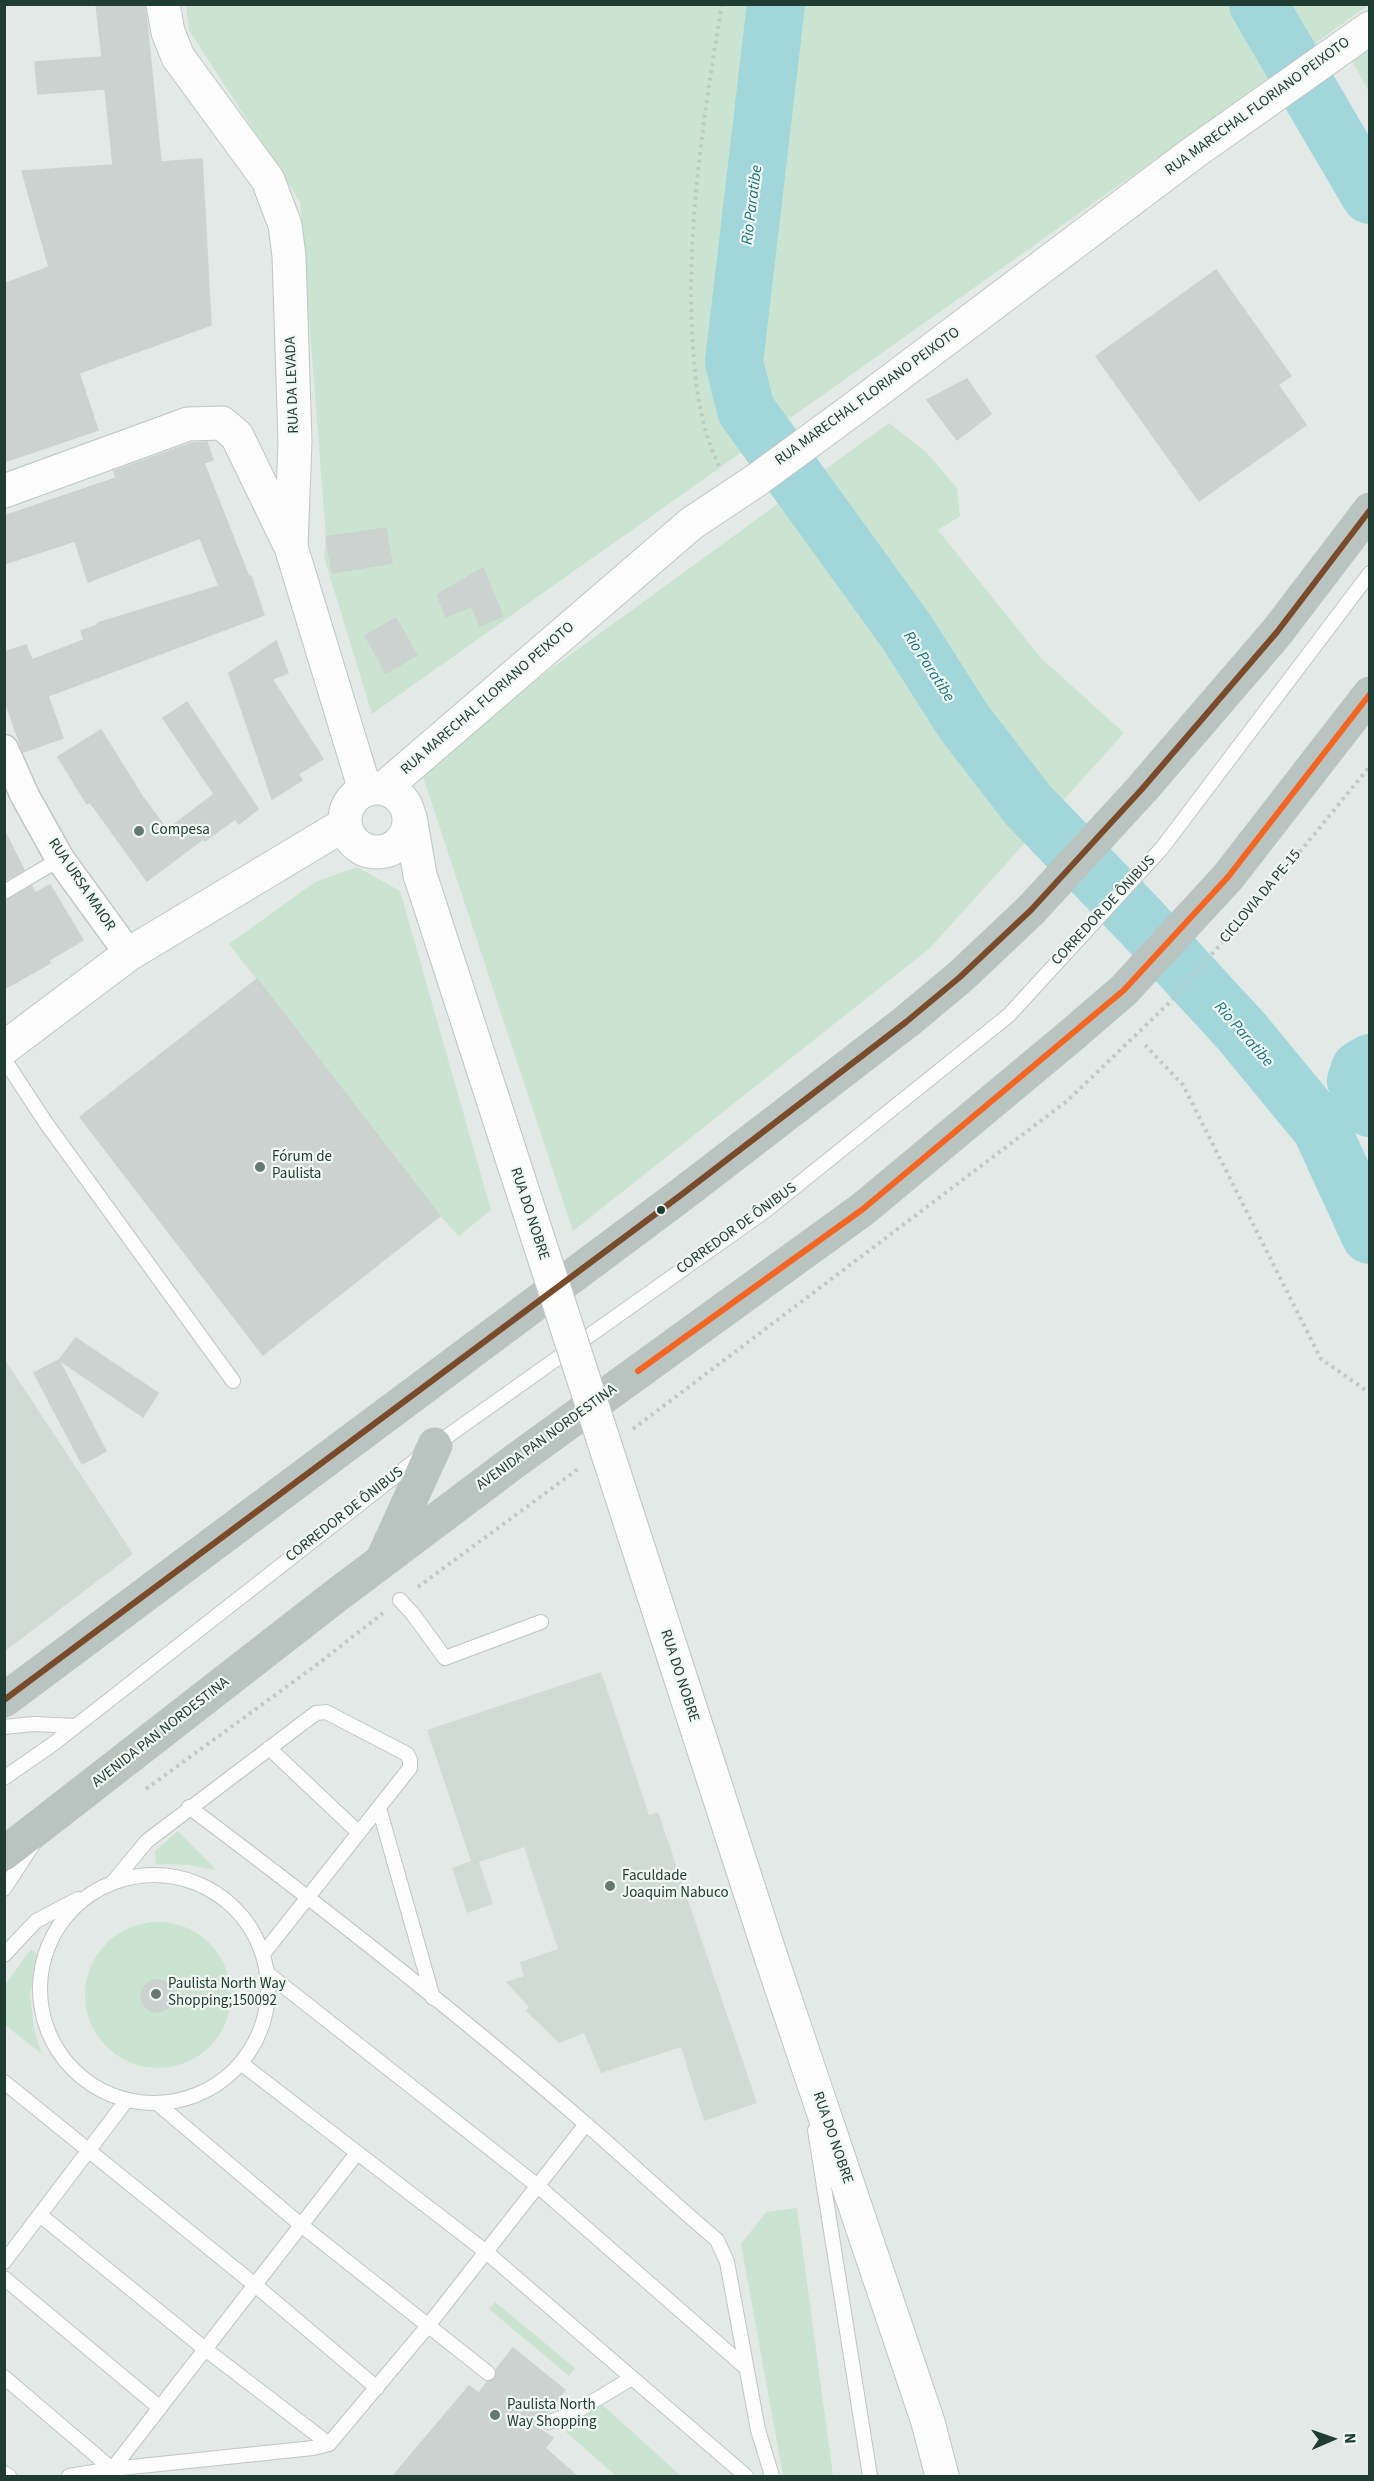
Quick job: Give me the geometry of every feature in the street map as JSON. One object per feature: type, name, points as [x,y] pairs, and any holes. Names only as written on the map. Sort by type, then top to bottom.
[{"type":"highway","points":[[4,1700],[681,1195],[861,1057],[960,977],[1031,910],[1142,789],[1276,632],[1370,510]]},
{"type":"highway","name":"AVENIDA PAN NORDESTINA","points":[[4,1854],[382,1561],[525,1454],[863,1209],[1124,990],[1228,877],[1370,694]]},
{"type":"highway","points":[[382,1561],[435,1445]]},
{"type":"main road","name":"RUA DA LEVADA","points":[[162,4],[168,32],[178,57],[268,180],[285,225],[289,256],[295,441],[291,547],[374,789]]},
{"type":"main road","name":"RUA MARECHAL FLORIANO PEIXOTO","points":[[374,789],[692,523],[852,410],[1193,153],[1370,28]]},
{"type":"main road","points":[[4,491],[188,424],[222,423],[237,436],[291,547]]},
{"type":"main road","points":[[250,463],[295,441]]},
{"type":"main road","points":[[374,789],[350,803],[345,824],[348,834],[355,844],[375,853],[423,884]]},
{"type":"main road","name":"RUA DO NOBRE","points":[[374,789],[394,792],[402,798],[407,807],[423,884],[772,1960],[928,2422],[942,2476]]},
{"type":"main road","points":[[375,853],[386,852],[404,839],[410,817]]},
{"type":"main road","points":[[4,1048],[129,954],[345,824]]},
{"type":"street","name":"RUA URSA MAIOR","points":[[4,749],[25,796],[60,859],[129,954]]},
{"type":"lane","name":"CORREDOR DE ÔNIBUS","points":[[4,1778],[75,1726],[435,1445],[765,1211],[1009,1015],[1162,848],[1370,573]]},
{"type":"lane","points":[[4,892],[60,859]]},
{"type":"lane","points":[[4,1059],[46,1123],[233,1381]]},
{"type":"lane","points":[[400,1600],[445,1658],[541,1622]]},
{"type":"lane","points":[[113,1882],[147,1841],[189,1807],[320,1712],[326,1712],[372,1734],[407,1754],[411,1764],[263,1954]]},
{"type":"lane","points":[[4,1727],[34,1724],[75,1726]]},
{"type":"lane","points":[[269,1748],[359,1833]]},
{"type":"lane","points":[[189,1807],[309,1896],[586,2124],[717,2240],[727,2262],[758,2430],[772,2476]]},
{"type":"lane","points":[[379,1808],[433,1998]]},
{"type":"lane","points":[[4,1889],[46,1823]]},
{"type":"lane","points":[[4,1955],[36,1921],[92,1891],[113,1882],[138,1876],[165,1875],[199,1884],[215,1892],[236,1909],[252,1930],[263,1954],[267,1973],[267,2005],[259,2036],[242,2064],[218,2085],[189,2099],[158,2104],[126,2101],[94,2087],[67,2064],[49,2033],[40,1999],[43,1963],[51,1939],[65,1918],[92,1891]]},
{"type":"lane","points":[[267,1973],[539,2187],[745,2367]]},
{"type":"lane","points":[[803,2054],[870,2476]]},
{"type":"lane","points":[[242,2064],[485,2251],[746,2476]]},
{"type":"lane","points":[[4,2082],[255,2285],[377,2388]]},
{"type":"lane","points":[[4,2262],[126,2101]]},
{"type":"lane","points":[[158,2104],[301,2225],[488,2373]]},
{"type":"lane","points":[[69,2476],[313,2448],[329,2444],[427,2327],[485,2251],[539,2187],[586,2124]]},
{"type":"lane","points":[[109,2473],[357,2153]]},
{"type":"lane","points":[[40,2215],[205,2349],[329,2444]]},
{"type":"lane","points":[[4,2278],[160,2408]]},
{"type":"lane","points":[[4,2377],[109,2473]]},
{"type":"lane","points":[[549,2422],[572,2414],[632,2378]]},
{"type":"lane","points":[[4,2473],[9,2476]]},
{"type":"path","points":[[722,4],[705,110],[692,236],[690,288],[694,375],[707,442],[745,487]]},
{"type":"path","name":"CICLOVIA DA PE-15","points":[[1148,1025],[1260,900],[1370,766]]},
{"type":"path","points":[[1145,1046],[1183,1085],[1321,1359],[1370,1393]]},
{"type":"shaded area","points":[[5,1360],[133,1554],[4,1651]]},
{"type":"shaded area","name":"Faculdade Joaquim Nabuco","points":[[601,1672],[649,1815],[658,1812],[757,2103],[704,2121],[681,2047],[601,2073],[584,2033],[559,2043],[526,2011],[529,2007],[506,1982],[524,1976],[520,1962],[558,1949],[524,1847],[479,1862],[493,1904],[467,1913],[452,1868],[471,1861],[427,1730]]},
{"type":"green space","points":[[186,5],[1368,5],[1204,125],[372,714],[324,557],[326,537],[300,202],[189,30]]},
{"type":"green space","points":[[1369,49],[1369,92],[1352,61]]},
{"type":"green space","points":[[889,423],[926,452],[957,488],[960,516],[938,530],[1041,658],[1124,733],[930,948],[573,1231],[419,765]]},
{"type":"green space","points":[[357,867],[400,891],[491,1210],[459,1236],[440,1216],[229,944],[315,882]]},
{"type":"green space","points":[[178,1831],[216,1870],[188,1865],[156,1864],[155,1851]]},
{"type":"green space","points":[[158,1922],[172,1923],[186,1928],[199,1934],[210,1943],[219,1954],[225,1967],[230,1981],[230,2009],[225,2023],[219,2036],[210,2047],[199,2056],[186,2062],[172,2067],[158,2068],[144,2067],[130,2062],[117,2056],[106,2047],[97,2036],[91,2023],[86,2009],[85,1995],[86,1981],[91,1967],[97,1954],[106,1943],[117,1934],[130,1928],[144,1923]]},
{"type":"green space","points":[[31,1949],[40,1957],[30,1994],[34,2030],[42,2054],[5,2025],[5,1985]]},
{"type":"green space","points":[[797,2208],[833,2476],[783,2476],[741,2244],[766,2212]]},
{"type":"green space","points":[[495,2302],[575,2368],[569,2376],[489,2309]]},
{"type":"green space","points":[[596,2399],[681,2476],[616,2476],[566,2432]]},
{"type":"building","points":[[96,4],[145,4],[161,162],[202,159],[211,325],[79,373],[98,430],[4,462],[4,284],[49,267],[22,171],[113,165],[105,89],[38,94],[35,62],[102,57]]},
{"type":"building","points":[[1216,270],[1291,376],[1278,385],[1306,425],[1199,501],[1096,356]]},
{"type":"building","points":[[967,379],[991,414],[957,440],[927,400]]},
{"type":"building","points":[[207,442],[213,460],[204,463],[249,577],[251,576],[264,615],[48,696],[63,738],[23,752],[4,698],[4,652],[26,645],[32,660],[84,640],[81,631],[98,625],[98,623],[219,586],[200,538],[88,582],[75,541],[4,564],[4,516],[116,478],[114,471],[192,443]]},
{"type":"building","points":[[386,528],[392,563],[332,573],[326,537]]},
{"type":"building","points":[[483,568],[503,616],[480,626],[471,606],[446,617],[437,595]]},
{"type":"building","points":[[396,618],[417,655],[386,673],[365,636]]},
{"type":"building","points":[[276,641],[288,673],[272,679],[323,759],[298,774],[302,780],[272,799],[229,673]]},
{"type":"building","points":[[187,702],[258,809],[239,824],[235,819],[205,841],[203,839],[147,881],[90,802],[87,804],[58,757],[101,730],[142,796],[167,830],[214,794],[163,718]]},
{"type":"building","points":[[4,830],[24,870],[4,881]]},
{"type":"building","points":[[50,885],[83,940],[49,960],[50,963],[4,989],[4,901],[32,886],[35,893]]},
{"type":"building","name":"Fórum de Paulista","points":[[257,979],[440,1216],[263,1355],[80,1117]]},
{"type":"building","points":[[76,1338],[158,1393],[143,1417],[59,1360]]},
{"type":"building","points":[[59,1360],[106,1451],[82,1464],[34,1373]]},
{"type":"building","points":[[157,1980],[169,1984],[173,1996],[169,2008],[157,2012],[145,2008],[141,1996],[145,1984]]},
{"type":"building","name":"Paulista North Way Shopping","points":[[513,2348],[565,2390],[536,2427],[553,2438],[545,2448],[577,2476],[393,2476],[469,2386],[479,2393],[487,2382],[495,2379],[496,2370]]},
{"type":"waterway","name":"Rio Paratibe","points":[[776,4],[734,362],[746,410],[906,631],[964,722],[1028,805],[1141,922],[1242,1032],[1321,1128],[1370,1235]]},
{"type":"waterway","points":[[1258,4],[1370,195]]},
{"type":"waterway","points":[[1370,1063],[1360,1069],[1356,1081],[1370,1108]]},
{"type":"transit line","points":[[4,1700],[681,1195],[906,1022],[960,977],[1031,910],[1142,789],[1277,632],[1370,510]]},
{"type":"transit line","points":[[638,1371],[863,1209],[1124,990],[1228,877],[1370,694]]},
{"type":"place","name":"Compesa","points":[[139,831]]},
{"type":"place","name":"Fórum de Paulista","points":[[260,1167]]},
{"type":"place","name":"Faculdade Joaquim Nabuco","points":[[610,1886]]},
{"type":"place","name":"Paulista North Way Shopping;150092","points":[[156,1994]]},
{"type":"place","name":"Paulista North Way Shopping","points":[[495,2415]]}]
